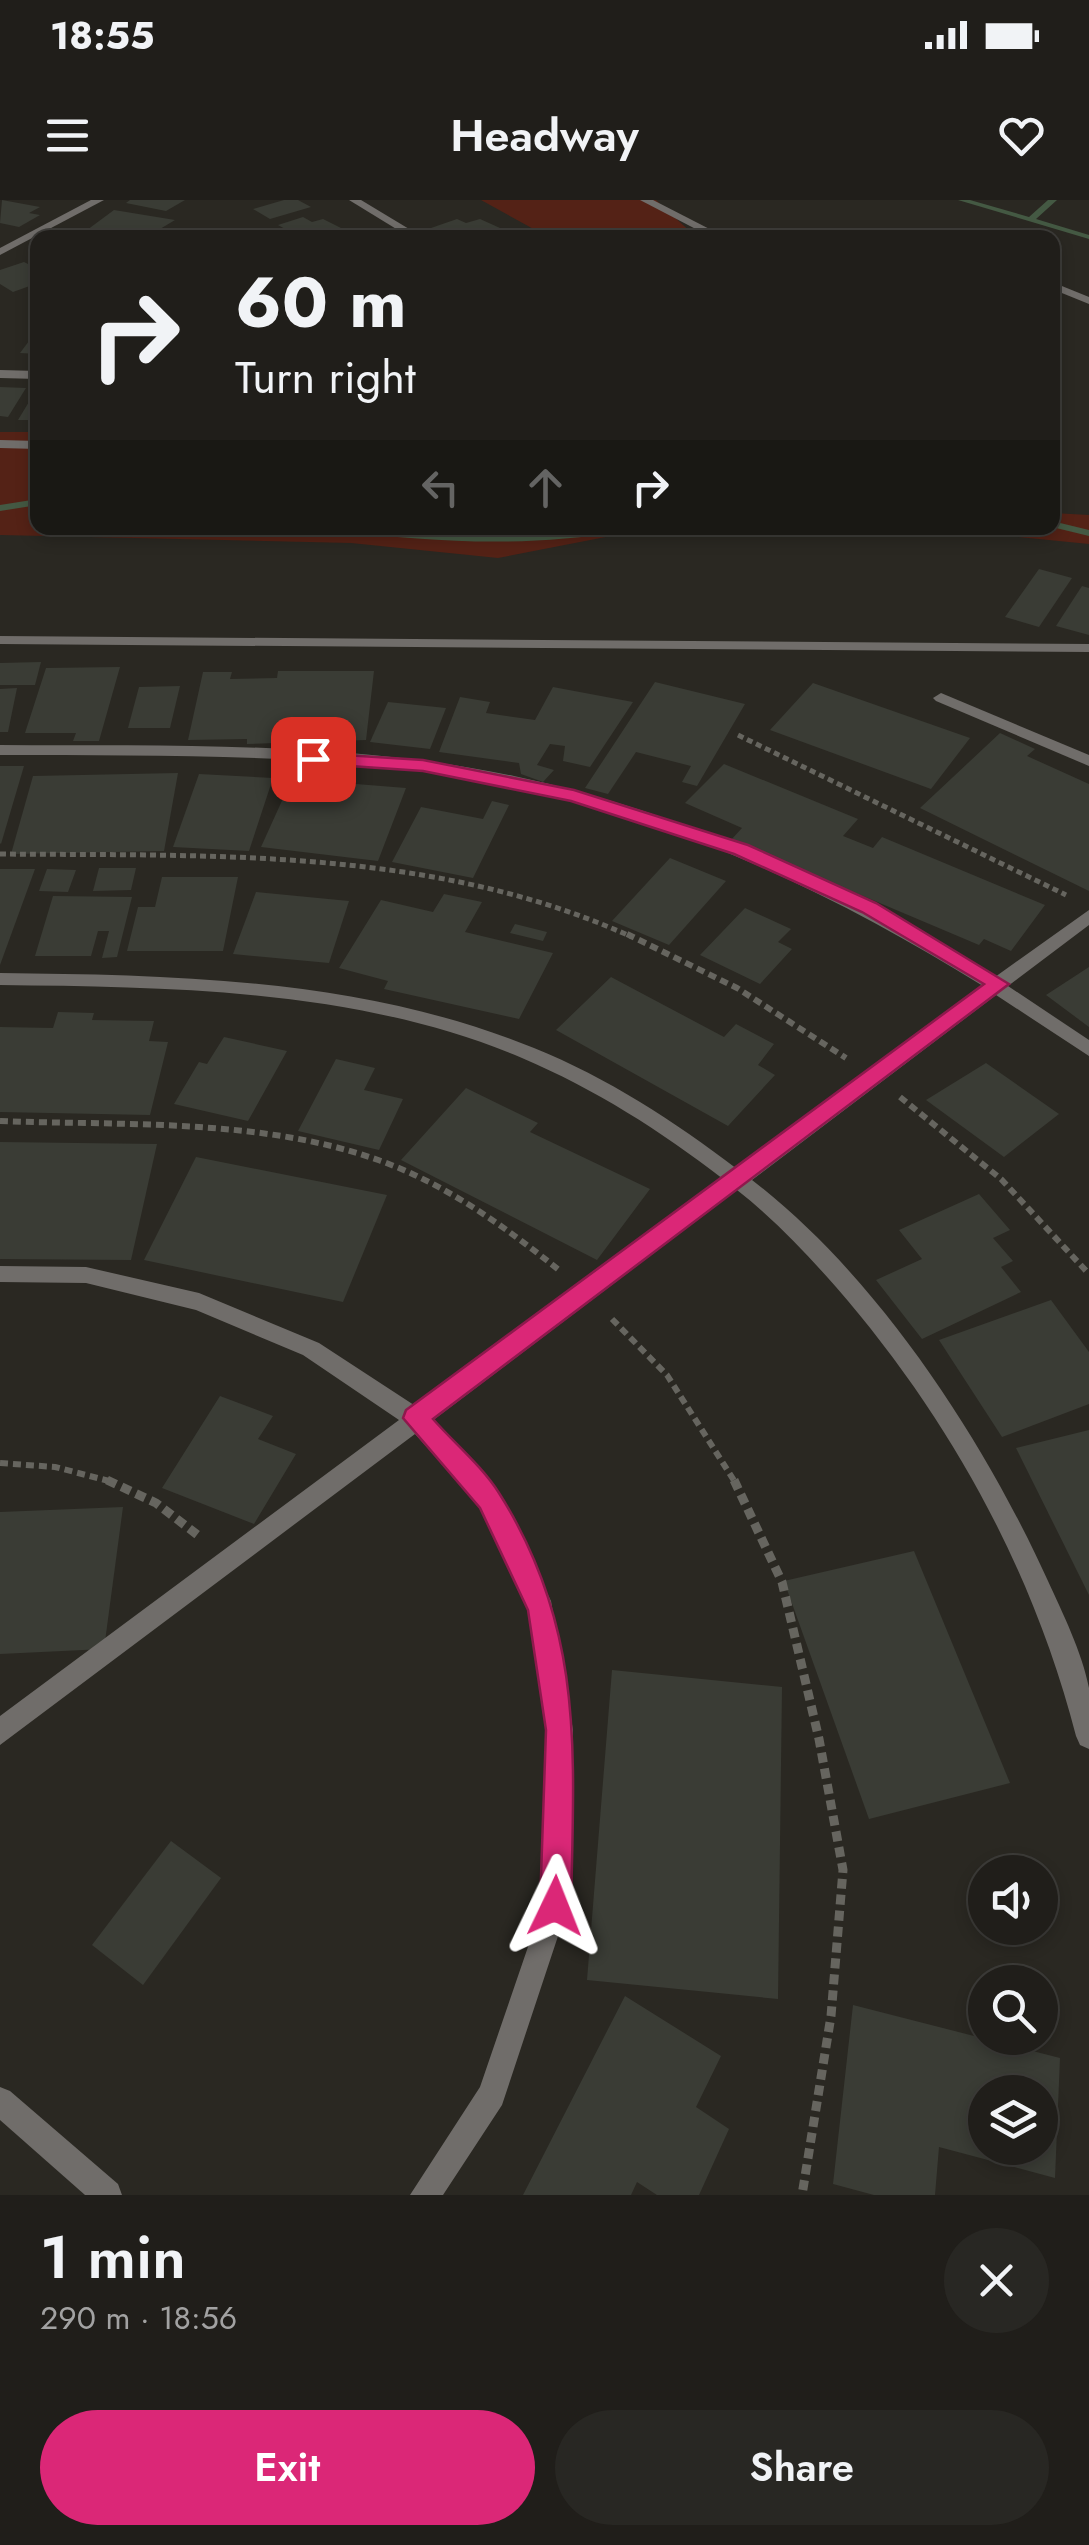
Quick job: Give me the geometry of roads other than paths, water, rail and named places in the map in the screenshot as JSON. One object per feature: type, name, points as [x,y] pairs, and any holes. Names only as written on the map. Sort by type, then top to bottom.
[{"type":"street","points":[[42,230],[99,200]]},
{"type":"street","points":[[354,200],[406,230]]},
{"type":"street","points":[[645,200],[706,230]]},
{"type":"street","points":[[0,252],[30,236]]},
{"type":"street","points":[[1060,287],[1082,294],[1089,301]]},
{"type":"street","points":[[0,374],[30,375]]},
{"type":"street","points":[[0,444],[30,445]]},
{"type":"street","points":[[0,640],[1089,648]]},
{"type":"street","points":[[941,698],[1089,761]]},
{"type":"street","points":[[0,750],[202,752],[423,766],[574,796],[741,850],[869,908],[999,984],[1089,1049]]},
{"type":"street","points":[[0,1732],[1089,916]]},
{"type":"street","points":[[0,979],[142,980],[261,992],[356,1004],[442,1024],[542,1059],[625,1099],[740,1176],[815,1247],[885,1326],[960,1435],[1016,1532],[1074,1672],[1089,1736]]},
{"type":"street","points":[[0,1274],[86,1275],[199,1302],[311,1349],[415,1418],[489,1500],[542,1609],[560,1730],[555,1906],[492,2096],[425,2195]]},
{"type":"street","points":[[0,2101],[106,2195]]},
{"type":"waterway","points":[[962,200],[1089,237]]},
{"type":"waterway","points":[[1032,218],[1053,200]]},
{"type":"waterway","points":[[0,508],[30,503]]},
{"type":"waterway","points":[[1060,526],[1089,533]]},
{"type":"waterway","points":[[412,535],[480,540],[576,535]]}]
